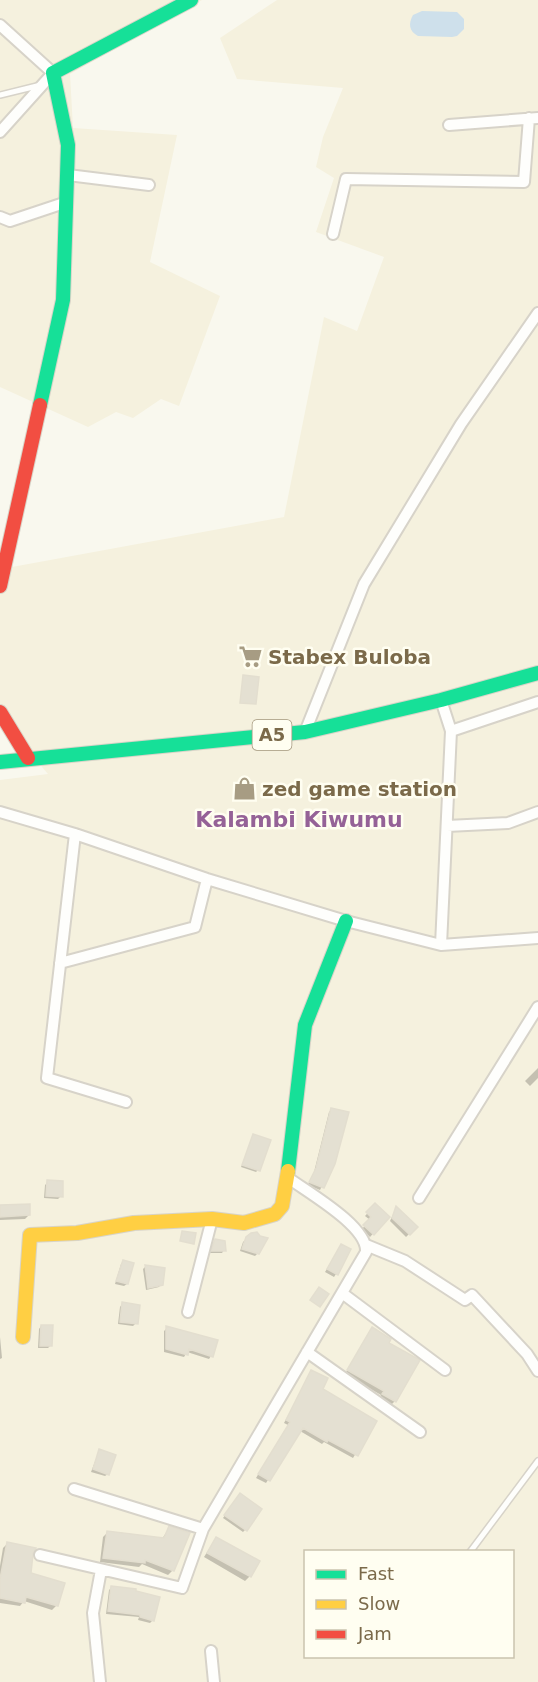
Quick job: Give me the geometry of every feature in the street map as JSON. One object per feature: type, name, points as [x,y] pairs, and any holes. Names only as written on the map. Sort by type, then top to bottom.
[{"type":"street","points":[[0,132],[53,73],[191,0]]},
{"type":"street","points":[[0,25],[53,73],[68,145],[63,300],[0,586]]},
{"type":"street","points":[[333,234],[346,179],[524,182],[534,118],[448,125]]},
{"type":"street","points":[[68,175],[149,185]]},
{"type":"street","points":[[0,217],[10,221],[67,202]]},
{"type":"street","points":[[305,732],[364,584],[461,424],[538,313]]},
{"type":"street","name":"A5","points":[[0,762],[305,732],[441,700],[538,673]]},
{"type":"street","points":[[441,700],[451,731],[441,945]]},
{"type":"street","points":[[451,731],[538,702]]},
{"type":"street","points":[[0,712],[28,758]]},
{"type":"street","points":[[0,812],[346,921],[441,945],[538,938]]},
{"type":"street","points":[[447,826],[508,823],[538,812]]},
{"type":"street","points":[[75,834],[47,1078],[126,1102]]},
{"type":"street","points":[[60,963],[195,927],[207,879]]},
{"type":"street","points":[[23,1337],[30,1235],[77,1233],[134,1223],[212,1219],[244,1223],[275,1214],[282,1206],[305,1025],[346,921]]},
{"type":"street","points":[[418,1198],[538,1007]]},
{"type":"street","points":[[40,1556],[182,1588],[203,1529],[366,1252],[366,1245],[355,1227],[287,1177]]},
{"type":"street","points":[[188,1312],[212,1219]]},
{"type":"street","points":[[366,1245],[405,1261],[465,1300],[471,1295],[527,1354],[538,1371]]},
{"type":"street","points":[[342,1293],[445,1370]]},
{"type":"street","points":[[307,1353],[420,1432]]},
{"type":"street","points":[[74,1489],[203,1529]]},
{"type":"street","points":[[100,1682],[93,1612],[101,1569]]},
{"type":"street","points":[[211,1652],[214,1682]]},
{"type":"lane","points":[[0,94],[42,84]]},
{"type":"lane","points":[[471,1550],[538,1461]]},
{"type":"shaded area","points":[[0,0],[202,0],[70,74],[73,128],[177,135],[150,262],[220,296],[179,406],[161,399],[133,418],[116,412],[88,427],[0,387]]},
{"type":"shaded area","points":[[277,0],[538,0],[538,1682],[0,1682],[0,780],[48,774],[0,718],[0,571],[284,517],[324,317],[357,331],[384,257],[316,232],[334,178],[316,167],[323,137],[343,88],[237,79],[220,38]]},
{"type":"water","points":[[422,11],[457,12],[464,19],[464,29],[457,36],[452,37],[418,36],[411,30],[410,21],[413,15]]},
{"type":"building","points":[[243,675],[259,677],[256,704],[240,703]]},
{"type":"building","points":[[331,1108],[349,1112],[335,1164],[324,1188],[309,1182],[316,1168]]},
{"type":"building","points":[[253,1134],[271,1140],[260,1171],[242,1165]]},
{"type":"building","points":[[47,1180],[63,1181],[63,1197],[46,1196]]},
{"type":"building","points":[[375,1203],[390,1217],[374,1235],[363,1225],[371,1217],[366,1212]]},
{"type":"building","points":[[30,1204],[30,1215],[0,1217],[0,1205]]},
{"type":"building","points":[[396,1206],[418,1227],[410,1235],[392,1218]]},
{"type":"building","points":[[182,1231],[196,1233],[194,1244],[180,1241]]},
{"type":"building","points":[[257,1232],[260,1236],[268,1238],[259,1254],[242,1249],[246,1237]]},
{"type":"building","points":[[215,1239],[225,1241],[226,1251],[211,1251]]},
{"type":"building","points":[[341,1244],[351,1249],[338,1275],[327,1269]]},
{"type":"building","points":[[123,1260],[134,1263],[128,1284],[116,1281]]},
{"type":"building","points":[[145,1265],[165,1268],[163,1285],[148,1288]]},
{"type":"building","points":[[319,1287],[329,1294],[320,1307],[310,1300]]},
{"type":"building","points":[[122,1302],[140,1305],[138,1324],[120,1322]]},
{"type":"building","points":[[41,1325],[53,1325],[52,1346],[40,1346]]},
{"type":"building","points":[[166,1326],[218,1340],[213,1357],[189,1349],[188,1355],[166,1349]]},
{"type":"building","points":[[372,1327],[391,1339],[389,1343],[420,1360],[396,1402],[382,1394],[384,1391],[347,1370]]},
{"type":"building","points":[[311,1370],[328,1378],[323,1389],[377,1421],[358,1456],[303,1428],[270,1481],[258,1474],[290,1422],[286,1420]]},
{"type":"building","points":[[99,1449],[116,1455],[109,1475],[93,1469]]},
{"type":"building","points":[[240,1493],[262,1509],[247,1531],[224,1515]]},
{"type":"building","points":[[169,1526],[190,1533],[174,1571],[145,1560],[145,1563],[103,1558],[107,1531],[164,1538]]},
{"type":"building","points":[[216,1537],[260,1561],[251,1577],[207,1553]]},
{"type":"building","points":[[7,1542],[36,1548],[31,1573],[65,1583],[58,1606],[26,1597],[25,1603],[0,1598],[0,1579]]},
{"type":"building","points":[[111,1586],[136,1589],[136,1591],[160,1597],[154,1621],[140,1617],[140,1615],[108,1611]]},
{"type":"traffic: fast","points":[[40,405],[63,300],[68,145],[53,73],[191,0]]},
{"type":"traffic: fast","points":[[0,762],[305,732],[441,700],[538,673]]},
{"type":"traffic: fast","points":[[288,1171],[305,1025],[346,921]]},
{"type":"traffic: slow","points":[[23,1337],[30,1235],[77,1233],[134,1223],[212,1219],[244,1223],[275,1214],[282,1206],[288,1171]]},
{"type":"traffic: jam","points":[[0,586],[40,405]]},
{"type":"traffic: jam","points":[[0,712],[28,758]]},
{"type":"place","name":"Stabex Buloba","points":[[250,657]]},
{"type":"place","name":"zed game station","points":[[244,789]]},
{"type":"district","name":"Kalambi Kiwumu","points":[[299,819]]}]
